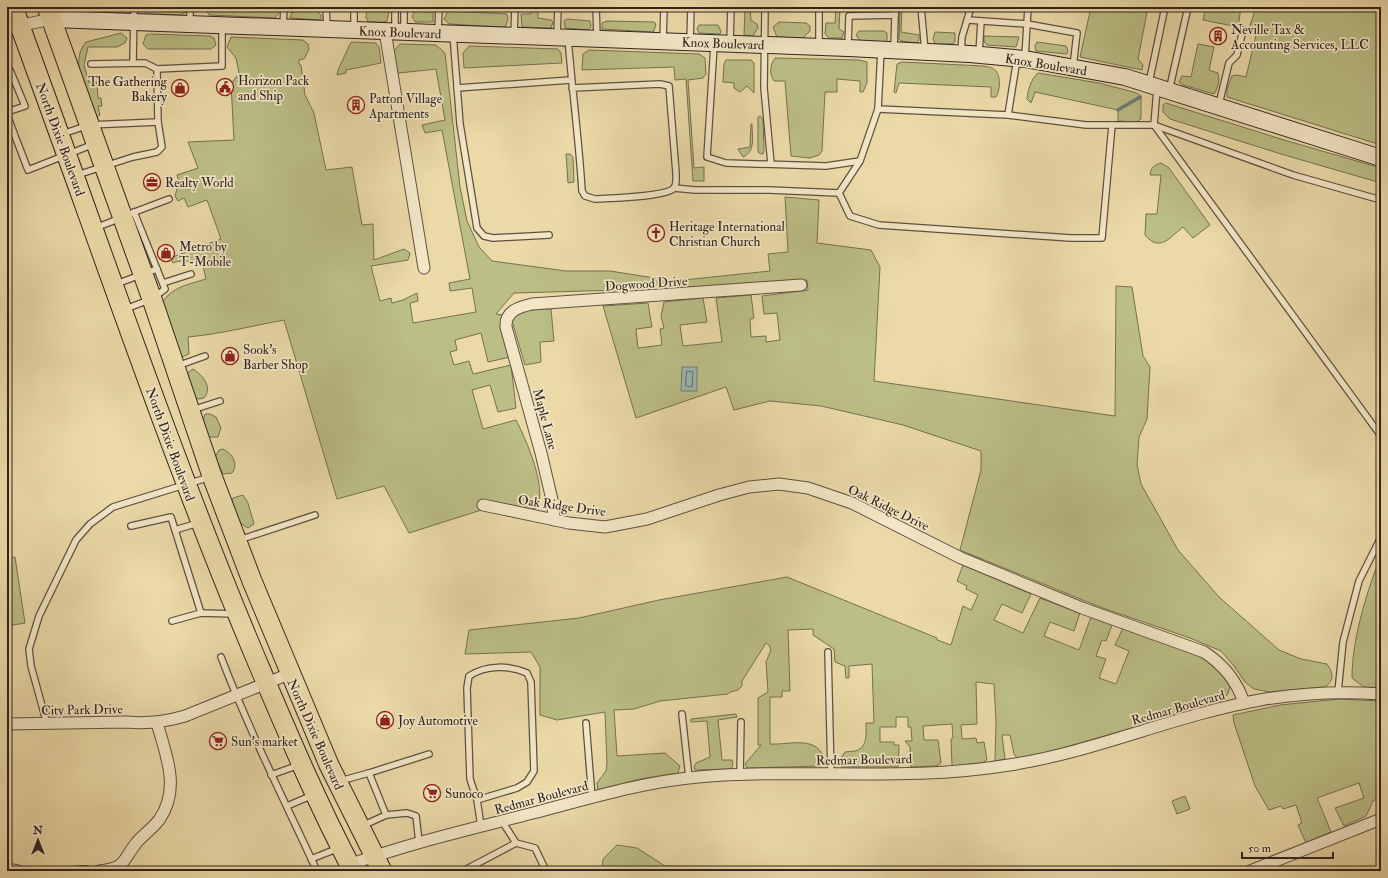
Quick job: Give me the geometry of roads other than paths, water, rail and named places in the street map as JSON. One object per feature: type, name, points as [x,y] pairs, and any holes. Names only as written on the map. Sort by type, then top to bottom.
[{"type":"highway","name":"North Dixie Boulevard","points":[[13,7],[13,26],[59,135],[200,523],[266,683],[315,794],[351,868]]},
{"type":"highway","name":"North Dixie Boulevard","points":[[49,13],[104,166],[128,215],[150,272],[152,300],[212,476],[237,541],[290,674],[337,782],[378,863]]},
{"type":"main road","name":"Knox Boulevard","points":[[49,13],[134,14],[190,24],[848,48],[961,53],[1021,59],[1125,77],[1381,158]]},
{"type":"street","points":[[13,26],[49,13]]},
{"type":"street","points":[[395,32],[424,268]]},
{"type":"street","name":"Dogwood Drive","points":[[506,327],[508,316],[513,311],[532,304],[801,286]]},
{"type":"street","name":"Maple Lane","points":[[506,327],[541,453],[553,504],[554,520]]},
{"type":"street","name":"Oak Ridge Drive","points":[[483,505],[554,520],[592,526],[619,525],[749,487],[779,484],[808,488],[859,506],[961,558],[1082,608],[1204,652],[1215,660],[1231,677],[1238,686],[1244,703]]},
{"type":"street","name":"City Park Drive","points":[[7,724],[157,723],[185,716],[290,674]]},
{"type":"street","name":"Redmar Boulevard","points":[[351,868],[378,863],[419,842],[653,783],[689,778],[740,774],[831,774],[939,771],[1009,766],[1078,750],[1244,703],[1282,696],[1338,692],[1381,694]]},
{"type":"street","points":[[99,871],[120,868],[143,836],[155,825],[165,809],[171,783],[171,773],[157,723]]},
{"type":"street","points":[[1250,871],[1381,819]]},
{"type":"street","points":[[7,869],[18,871]]},
{"type":"lane","points":[[190,7],[190,24]]},
{"type":"lane","points":[[283,27],[284,7]]},
{"type":"lane","points":[[326,7],[327,29]]},
{"type":"lane","points":[[354,7],[354,30]]},
{"type":"lane","points":[[394,7],[395,32]]},
{"type":"lane","points":[[395,32],[404,7]]},
{"type":"lane","points":[[439,7],[457,88],[460,124],[477,228],[484,236],[493,238],[550,235]]},
{"type":"lane","points":[[514,36],[515,7]]},
{"type":"lane","points":[[558,7],[562,38],[571,80],[578,136],[582,191],[585,196],[595,200],[663,193],[674,188],[695,190],[769,190],[839,193]]},
{"type":"lane","points":[[596,7],[597,39]]},
{"type":"lane","points":[[663,41],[664,7]]},
{"type":"lane","points":[[690,42],[691,7]]},
{"type":"lane","points":[[730,44],[731,7]]},
{"type":"lane","points":[[765,7],[764,88],[771,164]]},
{"type":"lane","points":[[796,7],[819,7],[819,47]]},
{"type":"lane","points":[[839,193],[860,161],[878,109],[896,7]]},
{"type":"lane","points":[[921,7],[925,52]]},
{"type":"lane","points":[[961,53],[962,37],[971,7]]},
{"type":"lane","points":[[1008,115],[1021,59],[1027,24],[1028,7]]},
{"type":"lane","points":[[1165,7],[1154,125],[1381,436]]},
{"type":"lane","points":[[1158,87],[1188,7]]},
{"type":"lane","points":[[133,63],[134,14]]},
{"type":"lane","points":[[848,48],[849,16],[895,15]]},
{"type":"lane","points":[[968,20],[1027,24],[1077,33],[1073,67]]},
{"type":"lane","points":[[978,55],[981,21]]},
{"type":"lane","points":[[91,64],[145,63],[158,69],[222,66],[222,25]]},
{"type":"lane","points":[[1218,107],[1229,63],[1237,55],[1242,30]]},
{"type":"lane","points":[[714,43],[707,157],[726,163],[826,166],[860,161]]},
{"type":"lane","points":[[74,176],[133,156],[157,152],[162,147],[158,122],[158,69]]},
{"type":"lane","points":[[7,71],[10,70],[25,106],[7,113],[28,170],[96,144]]},
{"type":"lane","points":[[457,88],[571,80]]},
{"type":"lane","points":[[572,88],[660,84],[669,86],[676,172],[676,184],[674,188]]},
{"type":"lane","points":[[878,109],[1008,115],[1086,125],[1154,125],[1292,175],[1381,200]]},
{"type":"lane","points":[[59,135],[90,125],[158,122]]},
{"type":"lane","points":[[839,193],[850,216],[879,225],[1071,238],[1102,238],[1112,125]]},
{"type":"lane","points":[[93,228],[169,200]]},
{"type":"lane","points":[[113,285],[150,272],[163,283],[165,288],[152,300],[122,309]]},
{"type":"lane","points":[[163,283],[191,274]]},
{"type":"lane","points":[[175,366],[205,356]]},
{"type":"lane","points":[[190,410],[220,401]]},
{"type":"lane","points":[[47,724],[31,666],[30,649],[39,616],[76,540],[90,524],[113,507],[212,476]]},
{"type":"lane","points":[[237,541],[315,515]]},
{"type":"lane","points":[[131,526],[171,517],[201,613]]},
{"type":"lane","points":[[175,530],[200,523]]},
{"type":"lane","points":[[1338,692],[1344,642],[1359,581],[1379,545],[1381,537]]},
{"type":"lane","points":[[172,621],[201,613],[237,614]]},
{"type":"lane","points":[[828,652],[831,774]]},
{"type":"lane","points":[[222,657],[236,695],[271,775],[317,871]]},
{"type":"lane","points":[[477,800],[517,788],[527,782],[534,771],[531,682],[527,673],[514,667],[477,671],[469,676],[466,688],[470,779],[477,800],[482,826]]},
{"type":"lane","points":[[682,714],[689,778]]},
{"type":"lane","points":[[740,774],[741,722]]},
{"type":"lane","points":[[586,723],[592,798]]},
{"type":"lane","points":[[337,782],[429,754]]},
{"type":"lane","points":[[271,775],[302,764]]},
{"type":"lane","points":[[369,773],[386,815]]},
{"type":"lane","points":[[287,806],[315,794]]},
{"type":"lane","points":[[360,827],[386,815],[407,813],[416,816],[419,842]]},
{"type":"lane","points":[[502,821],[516,843]]},
{"type":"lane","points":[[463,871],[516,843],[535,848],[546,871]]},
{"type":"lane","points":[[311,859],[341,848]]},
{"type":"lane","points":[[57,871],[85,869],[93,871]]},
{"type":"water","points":[[682,367],[697,367],[697,391],[681,391]]},
{"type":"waterway","points":[[1118,110],[1140,97]]},
{"type":"place","name":"Neville Tax & Accounting Services, LLC","points":[[1218,36]]},
{"type":"place","name":"Horizon Pack and Ship","points":[[225,87]]},
{"type":"place","name":"The Gathering Bakery","points":[[180,88]]},
{"type":"place","name":"Patton Village Apartments","points":[[356,105]]},
{"type":"place","name":"Realty World","points":[[152,182]]},
{"type":"place","name":"Heritage International Christian Church","points":[[656,233]]},
{"type":"place","name":"Metro by T-Mobile","points":[[166,253]]},
{"type":"place","name":"Sook's Barber Shop","points":[[230,356]]},
{"type":"place","name":"Joy Automotive","points":[[385,720]]},
{"type":"place","name":"Sun’s market","points":[[218,741]]},
{"type":"place","name":"Sunoco","points":[[432,793]]}]
